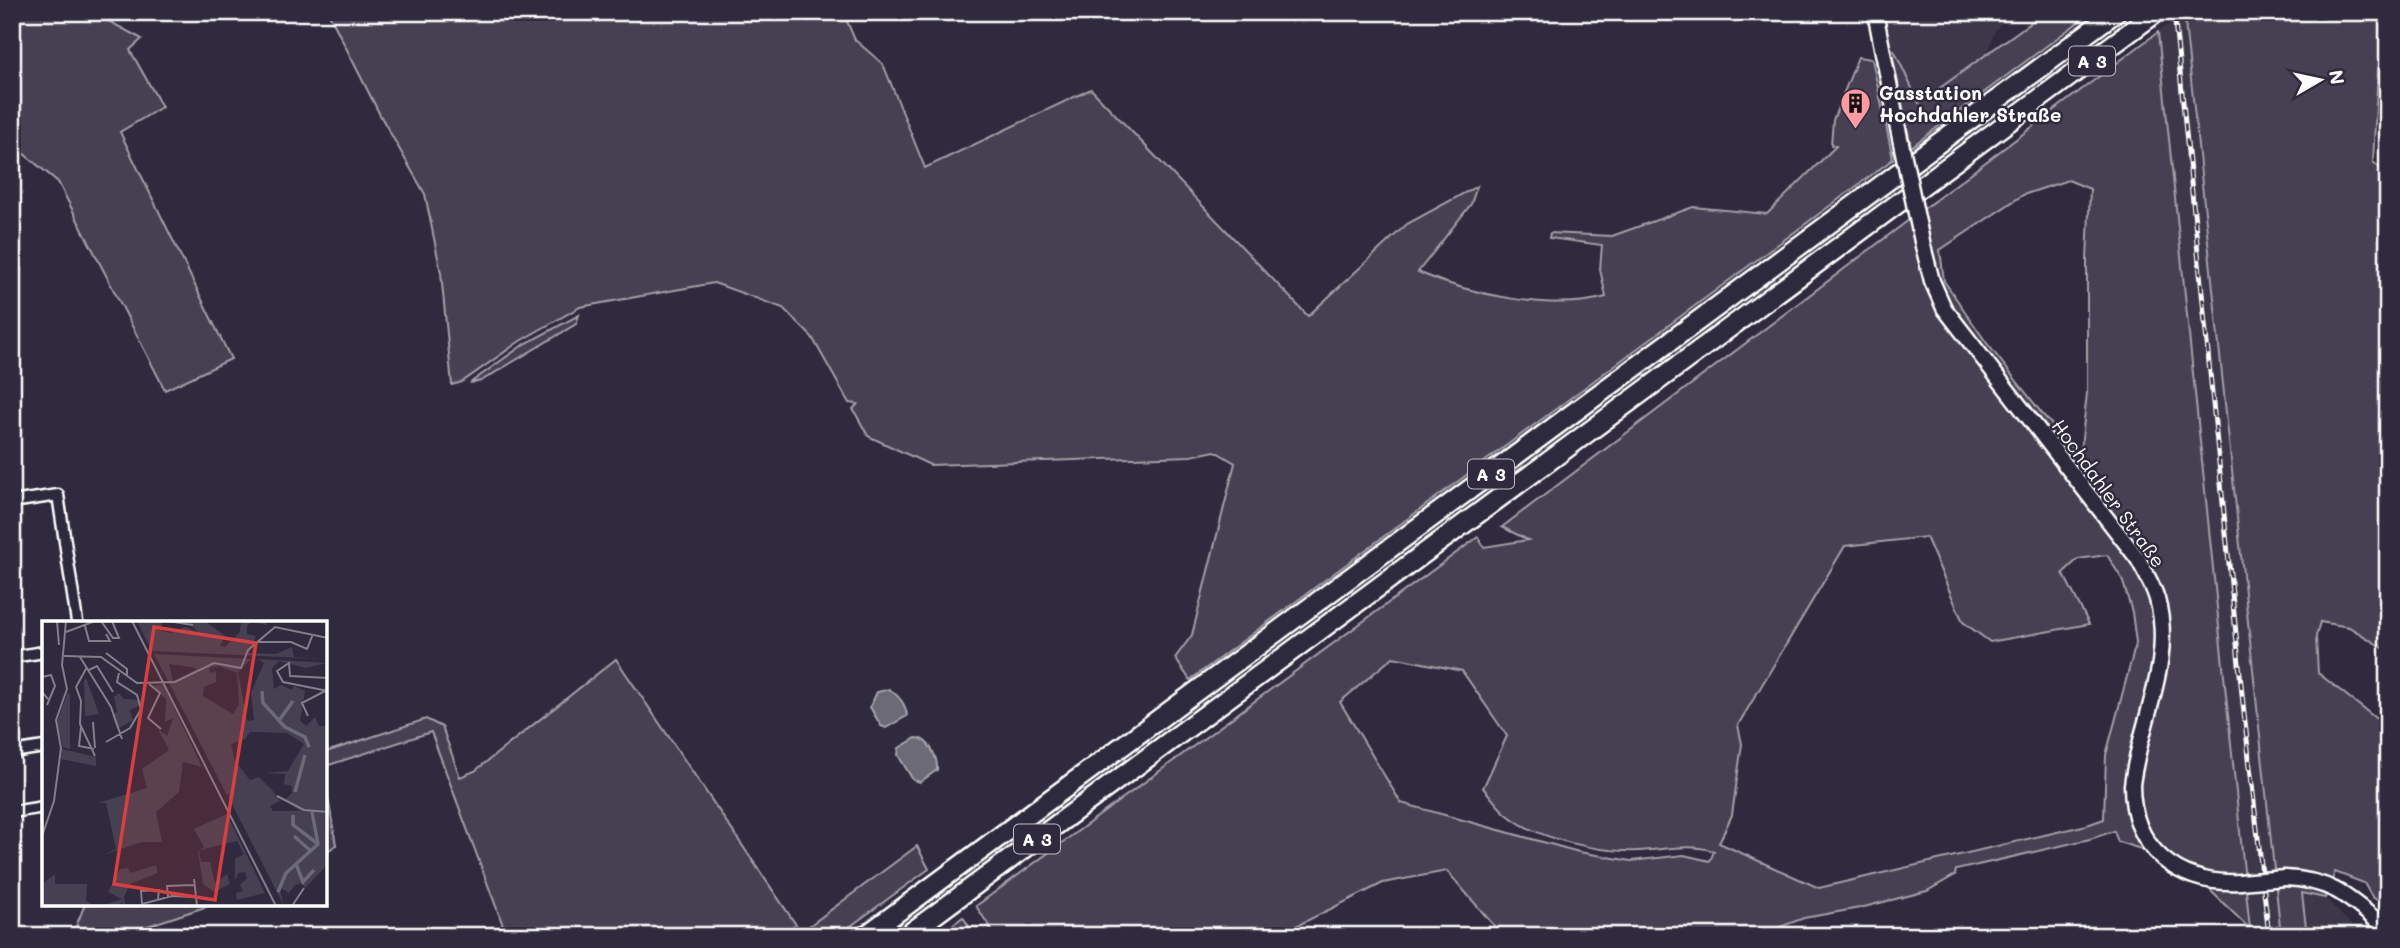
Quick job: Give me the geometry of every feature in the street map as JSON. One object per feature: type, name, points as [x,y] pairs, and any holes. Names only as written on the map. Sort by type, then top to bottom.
[{"type":"highway","name":"A 3","points":[[865,936],[2116,12]]},
{"type":"highway","name":"A 3","points":[[906,936],[2157,12]]},
{"type":"main road","name":"Hochdahler Straße","points":[[1875,12],[1931,281],[1944,308],[2138,559],[2156,596],[2162,633],[2160,667],[2132,785],[2132,801],[2141,831],[2155,851],[2181,872],[2210,882],[2285,878],[2332,886],[2388,930]]},
{"type":"street","points":[[12,413],[12,418]]},
{"type":"street","points":[[12,502],[58,495],[77,621]]},
{"type":"street","points":[[12,657],[42,652]]},
{"type":"street","points":[[12,752],[42,747]]},
{"type":"street","points":[[12,812],[42,807]]},
{"type":"shaded area","points":[[12,12],[92,12],[142,39],[130,50],[162,107],[120,132],[231,359],[165,390],[58,182],[24,154],[12,150]]},
{"type":"shaded area","points":[[328,12],[843,12],[855,40],[883,64],[925,168],[1091,89],[1308,316],[1407,224],[1477,186],[1471,204],[1418,272],[1485,294],[1510,298],[1561,303],[1606,297],[1600,269],[1602,245],[1549,238],[1550,233],[1612,236],[1693,207],[1767,214],[1836,146],[1831,145],[1833,120],[1858,57],[1872,59],[1893,159],[1190,680],[1175,658],[1192,635],[1235,463],[1215,451],[1191,456],[930,465],[868,436],[853,409],[858,404],[849,403],[812,337],[783,308],[714,283],[580,307],[520,341],[462,382],[452,385],[441,273],[425,194],[380,115]]},
{"type":"shaded area","points":[[1884,12],[2010,12],[1995,31],[1987,54],[1919,103],[1891,48]]},
{"type":"shaded area","points":[[2045,12],[2092,12],[1911,147],[1891,48],[1919,103]]},
{"type":"shaded area","points":[[2388,12],[2388,64],[2378,68],[2373,162],[2388,174],[2388,651],[2349,627],[2320,622],[2316,636],[2318,673],[2388,728],[2388,906],[2372,897],[2364,883],[2335,872],[2325,898],[2302,893],[2307,936],[2281,936],[2184,13]]},
{"type":"shaded area","points":[[2184,13],[2281,936],[2251,936],[2250,929],[2158,32]]},
{"type":"shaded area","points":[[2158,32],[2250,929],[2180,861],[2118,842],[2114,831],[1956,870],[1955,875],[1927,891],[1860,908],[1804,918],[1756,936],[1503,936],[1447,871],[1383,883],[1292,928],[1284,936],[996,936],[976,906],[1478,537],[1484,547],[1528,540],[1502,527]],"holes":[[[2068,180],[2090,189],[2087,393],[2080,456],[2044,416],[1986,342],[1944,281],[1940,250],[2023,195]],[[1926,537],[1963,622],[1990,642],[2089,624],[2063,573],[2078,559],[2107,555],[2122,579],[2132,612],[2136,643],[2106,755],[2104,819],[1819,888],[1719,843],[1732,815],[1742,744],[1738,725],[1845,546]],[[1393,657],[1462,671],[1507,736],[1483,788],[1509,816],[1536,831],[1570,843],[1623,851],[1686,847],[1704,849],[1714,851],[1710,861],[1684,855],[1631,861],[1579,852],[1401,803],[1340,702]]]},
{"type":"shaded area","points":[[579,315],[576,324],[481,381],[470,383],[523,345]]},
{"type":"shaded area","points":[[616,659],[801,932],[917,846],[929,869],[837,936],[507,936],[431,732],[327,766],[327,752],[426,719],[442,727],[460,777],[475,771]]},
{"type":"shaded area","points":[[889,689],[901,700],[907,716],[886,728],[881,726],[870,707],[877,692]]},
{"type":"shaded area","points":[[916,738],[929,745],[937,765],[937,770],[920,782],[913,780],[898,755],[899,748]]},
{"type":"shaded area","points":[[327,791],[336,845],[327,851]]},
{"type":"shaded area","points":[[2302,893],[2325,898],[2362,936],[2307,936]]},
{"type":"shaded area","points":[[84,906],[208,906],[117,936],[78,936],[75,929]]},
{"type":"shaded area","points":[[963,917],[975,936],[937,936]]},
{"type":"shaded area","points":[[156,924],[162,936],[124,936]]},
{"type":"railway","points":[[2174,12],[2243,704],[2269,936]]},
{"type":"place","name":"Gasstation Hochdahler Straße","points":[[1856,130]]}]
